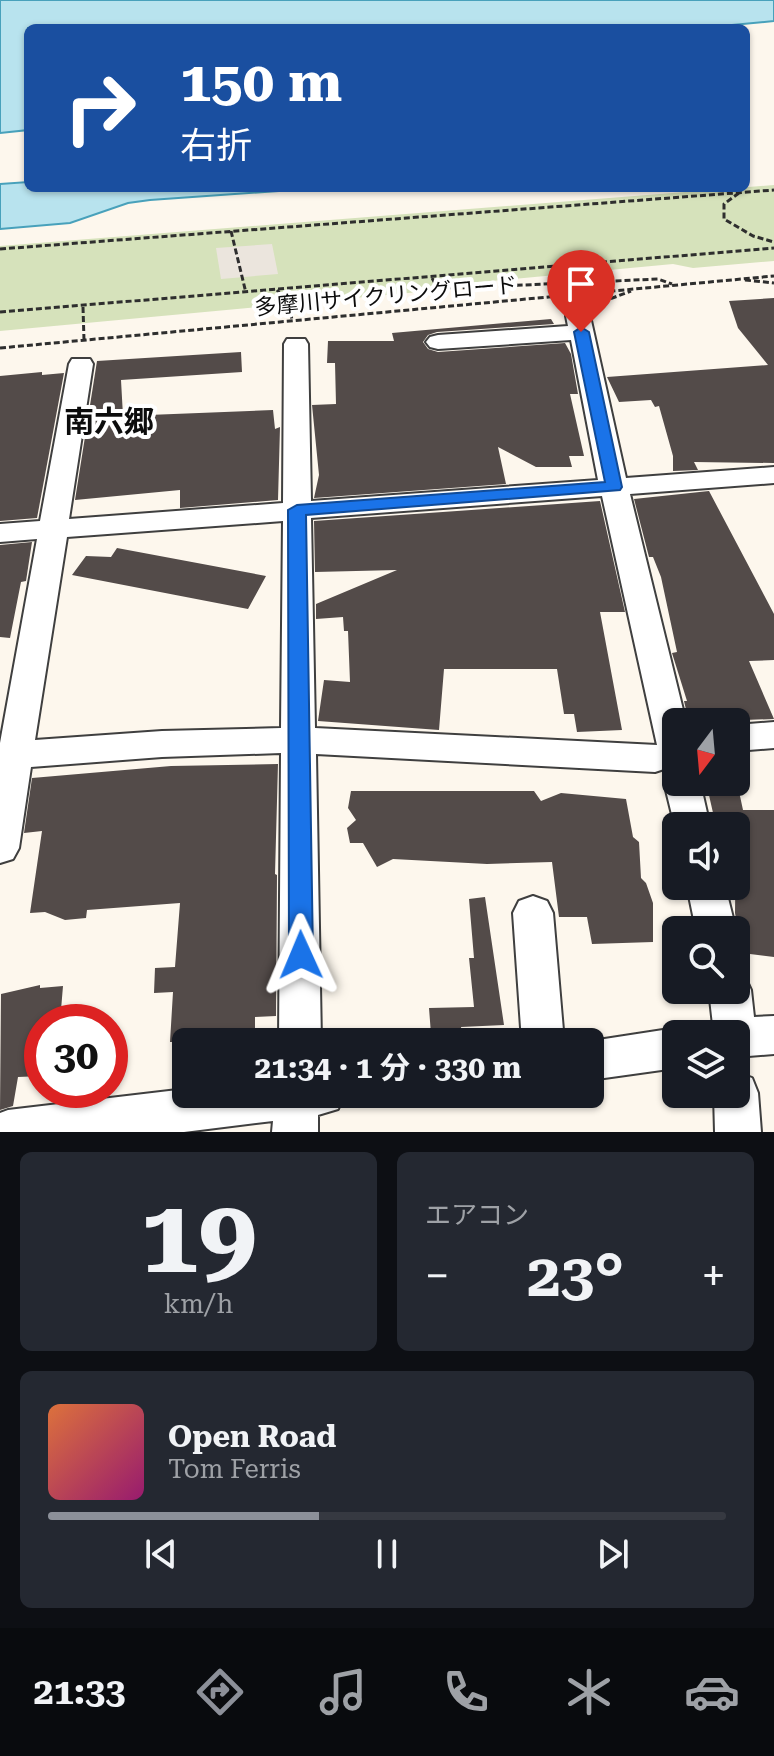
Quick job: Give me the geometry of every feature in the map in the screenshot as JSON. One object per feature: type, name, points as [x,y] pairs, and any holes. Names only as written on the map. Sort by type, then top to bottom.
[{"type":"street","points":[[438,342],[577,310],[666,708]]},
{"type":"street","points":[[294,330],[300,1028]]},
{"type":"street","points":[[0,848],[8,756],[55,528],[83,350]]},
{"type":"street","points":[[0,533],[774,475]]},
{"type":"street","points":[[750,737],[774,735]]},
{"type":"street","points":[[8,756],[162,744],[297,740],[655,759],[662,757]]},
{"type":"street","points":[[533,913],[542,1028]]},
{"type":"street","points":[[750,1036],[774,1035]]},
{"type":"street","points":[[604,1058],[662,1050]]},
{"type":"street","points":[[8,1132],[260,1108]]},
{"type":"street","points":[[737,1108],[738,1132]]},
{"type":"path","points":[[0,249],[774,190]]},
{"type":"path","points":[[741,193],[724,204],[724,219],[753,236],[774,242]]},
{"type":"path","points":[[231,231],[246,293]]},
{"type":"path","points":[[0,312],[553,269],[774,248]]},
{"type":"path","points":[[553,269],[577,310],[634,289]]},
{"type":"path","name":"多摩川サイクリングロード","points":[[0,348],[83,350],[294,330],[577,310],[634,289],[774,276]]},
{"type":"path","points":[[431,277],[441,288],[658,279],[674,285]]},
{"type":"path","points":[[743,279],[753,283],[774,283]]},
{"type":"path","points":[[277,290],[289,305],[294,330]]},
{"type":"path","points":[[83,307],[83,350]]},
{"type":"green space","points":[[774,185],[774,261],[693,268],[673,264],[449,285],[430,291],[0,331],[0,246],[685,192],[750,192],[750,187]]},
{"type":"shaded area","points":[[272,244],[278,274],[221,279],[216,248]]},
{"type":"water","points":[[0,0],[774,0],[774,21],[742,24],[24,24],[24,130],[0,133]]},
{"type":"water","points":[[24,182],[24,192],[265,192],[128,203],[70,223],[0,229],[0,184]]},
{"type":"building","points":[[774,298],[774,463],[694,462],[698,470],[673,471],[673,456],[659,406],[655,407],[651,400],[619,402],[607,377],[768,365],[738,328],[729,301]]},
{"type":"building","points":[[551,319],[554,324],[437,332],[428,335],[423,342],[428,349],[438,352],[565,343],[571,354],[578,394],[570,394],[584,456],[569,456],[572,467],[536,467],[498,447],[506,484],[314,498],[319,475],[312,405],[336,404],[335,363],[327,363],[328,341],[394,341],[392,333]]},
{"type":"building","points":[[241,352],[242,372],[121,380],[123,416],[273,410],[275,429],[280,427],[278,500],[180,508],[180,490],[75,500],[97,361]]},
{"type":"building","points":[[42,372],[42,375],[64,373],[37,518],[0,521],[0,376]]},
{"type":"building","points":[[709,491],[774,614],[774,660],[749,661],[774,719],[750,720],[750,708],[686,708],[684,701],[687,701],[672,653],[677,652],[661,577],[653,557],[649,557],[634,499]]},
{"type":"building","points":[[600,501],[625,612],[600,612],[622,730],[577,732],[574,714],[564,714],[557,669],[444,669],[439,730],[318,721],[324,680],[350,682],[348,631],[344,631],[343,617],[316,619],[316,604],[397,570],[315,572],[314,521]]},
{"type":"building","points":[[32,542],[26,581],[21,582],[10,638],[0,637],[0,545]]},
{"type":"building","points":[[117,548],[266,576],[248,609],[72,575],[86,556],[111,557]]},
{"type":"building","points":[[278,764],[276,1016],[255,1017],[255,1028],[172,1028],[170,1042],[173,992],[154,993],[155,968],[175,967],[180,903],[87,910],[86,918],[65,920],[45,912],[30,913],[42,831],[24,833],[32,778],[171,766]]},
{"type":"building","points":[[351,791],[534,791],[541,801],[561,793],[626,799],[633,837],[639,842],[641,878],[653,903],[653,942],[592,944],[587,917],[559,917],[552,862],[487,864],[393,859],[377,867],[363,843],[350,843],[347,828],[356,820],[348,808]]},
{"type":"building","points":[[709,796],[740,796],[743,810],[774,810],[774,957],[750,954],[750,916],[736,916],[735,913],[735,900],[750,900],[750,812],[713,812]]},
{"type":"building","points":[[485,897],[504,1025],[431,1028],[429,1008],[474,1007],[469,958],[474,958],[469,899]]},
{"type":"building","points":[[40,985],[40,988],[63,986],[62,1004],[24,1004],[24,1077],[18,1077],[13,1106],[0,1110],[1,994]]},
{"type":"district","name":"南六郷","points":[[109,421]]},
{"type":"route","points":[[301,955],[297,510],[614,487],[581,332]]}]
